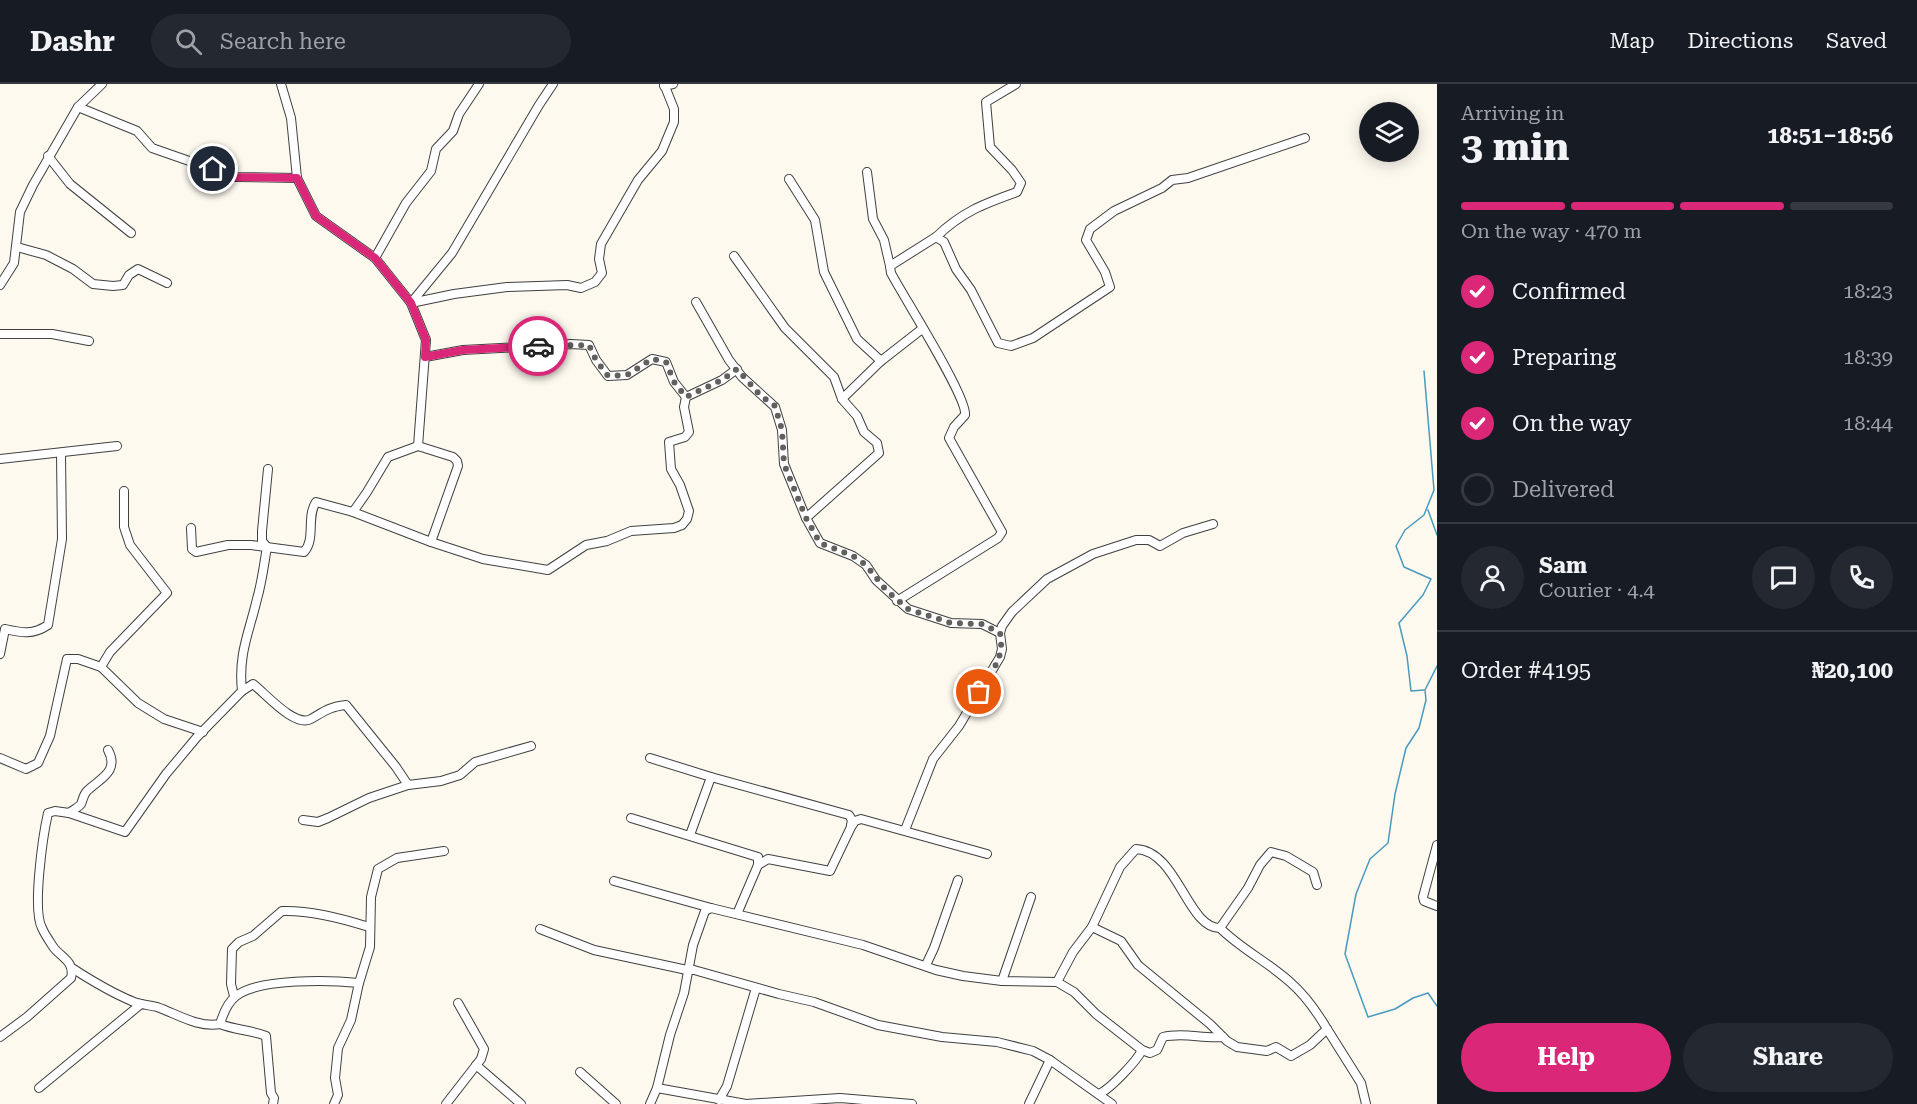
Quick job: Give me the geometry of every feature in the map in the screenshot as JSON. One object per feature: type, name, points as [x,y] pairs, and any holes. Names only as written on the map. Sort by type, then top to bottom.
[{"type":"street","points":[[0,285],[14,263],[21,212],[48,156],[78,107],[102,84]]},
{"type":"street","points":[[280,84],[291,118],[297,178],[316,216],[375,258],[411,303],[426,340],[418,446]]},
{"type":"street","points":[[375,258],[406,203],[431,171],[436,149],[453,131],[459,114],[480,84]]},
{"type":"street","points":[[411,303],[452,253],[538,105],[554,84]]},
{"type":"street","points":[[411,303],[454,294],[507,287],[567,285],[581,288],[595,282],[602,273],[599,259],[601,243],[638,180],[662,151],[674,122],[674,109],[664,85],[674,84]]},
{"type":"street","points":[[890,266],[936,237],[954,220],[985,204],[1017,192],[1021,183],[990,147],[986,102],[1016,84]]},
{"type":"street","points":[[78,107],[137,131],[152,148],[235,177],[297,178]]},
{"type":"street","points":[[936,237],[944,242],[956,269],[971,290],[998,343],[1011,346],[1033,338],[1110,287],[1105,272],[1086,240],[1090,229],[1114,211],[1162,188],[1172,180],[1188,178],[1305,138]]},
{"type":"street","points":[[48,156],[70,184],[131,232]]},
{"type":"street","points":[[867,172],[873,219],[884,240],[891,273],[950,375],[966,408],[965,415],[950,434],[952,444],[1002,532],[998,538],[897,601]]},
{"type":"street","points":[[789,179],[815,220],[824,272],[857,339],[881,361]]},
{"type":"street","points":[[17,247],[46,255],[74,269],[93,284],[123,285],[129,275],[138,269],[167,283]]},
{"type":"street","points":[[734,256],[785,328],[834,377],[842,399],[857,416],[864,432],[877,443],[879,453],[806,518]]},
{"type":"street","points":[[696,302],[737,369],[761,396],[775,406],[782,430],[784,464],[806,518],[820,543],[853,556],[866,565],[876,580],[908,609],[951,623],[982,624],[1000,633]]},
{"type":"street","points":[[842,399],[881,361],[922,329]]},
{"type":"street","points":[[0,334],[52,334],[89,341]]},
{"type":"street","points":[[191,528],[192,549],[196,552],[228,545],[251,545],[304,552],[309,547],[312,509],[316,502],[353,512],[430,542],[483,559],[548,570],[586,545],[607,541],[631,531],[674,528],[682,525],[689,511],[680,485],[671,469],[669,442],[685,437],[689,432],[684,407],[686,397],[674,382],[666,362],[652,359],[627,375],[608,376],[596,360],[589,345],[571,344],[463,350],[425,357]]},
{"type":"street","points":[[686,397],[722,380],[737,369]]},
{"type":"street","points":[[0,459],[117,446]]},
{"type":"street","points":[[353,512],[388,457],[418,446],[453,457],[458,466],[430,542]]},
{"type":"street","points":[[0,654],[3,628],[20,632],[38,632],[48,625],[62,539],[61,454]]},
{"type":"street","points":[[242,691],[241,655],[258,598],[267,547],[262,541],[262,531],[268,469]]},
{"type":"street","points":[[101,667],[110,652],[166,593],[130,545],[124,527],[124,491]]},
{"type":"street","points":[[904,830],[933,759],[959,726],[1000,657],[1002,650],[1000,633],[1012,612],[1047,579],[1094,554],[1143,539],[1160,546],[1183,533],[1213,524]]},
{"type":"street","points":[[0,758],[26,769],[38,763],[50,736],[67,659],[78,659],[101,667],[138,702],[164,719],[203,732]]},
{"type":"street","points":[[273,1104],[266,1036],[256,1032],[232,1029],[220,1024],[210,1026],[157,1007],[141,1004],[98,986],[72,968],[55,949],[40,926],[39,916],[40,854],[48,813],[55,811],[69,813],[125,832],[166,774],[242,691],[253,684],[283,712],[301,721],[309,720],[332,706],[346,705],[408,785]]},
{"type":"street","points":[[303,820],[318,822],[369,798],[408,785],[441,781],[460,775],[475,762],[531,746]]},
{"type":"street","points":[[69,813],[81,804],[85,793],[97,785],[111,768],[112,757],[108,750]]},
{"type":"street","points":[[650,758],[849,815],[852,820],[851,827]]},
{"type":"street","points":[[690,836],[711,777]]},
{"type":"street","points":[[631,818],[756,855],[759,860],[758,865],[737,914]]},
{"type":"street","points":[[758,865],[768,860],[830,871],[851,827],[855,821],[861,819],[987,854]]},
{"type":"street","points":[[1437,845],[1423,897],[1424,901],[1437,906]]},
{"type":"street","points":[[1057,982],[1073,952],[1092,927],[1120,867],[1136,849],[1146,850],[1162,861],[1203,920],[1214,928],[1220,928],[1232,940],[1291,982],[1316,1010],[1361,1083],[1366,1104]]},
{"type":"street","points":[[334,1104],[338,1095],[334,1078],[338,1048],[351,1020],[370,947],[371,897],[378,869],[397,858],[444,851]]},
{"type":"street","points":[[1220,928],[1248,888],[1260,865],[1271,852],[1286,856],[1313,872],[1317,885]]},
{"type":"street","points":[[926,965],[958,880]]},
{"type":"street","points":[[614,881],[711,908],[863,945],[963,976],[1002,981],[1057,982],[1074,992],[1096,1014],[1142,1050],[1150,1053],[1157,1050],[1163,1038],[1173,1035],[1181,1034],[1209,1039],[1223,1037]]},
{"type":"street","points":[[1002,981],[1031,897]]},
{"type":"street","points":[[650,1104],[657,1088],[670,1035],[684,993],[693,945],[703,915],[711,908]]},
{"type":"street","points":[[234,996],[231,984],[232,950],[239,942],[254,936],[282,911],[300,911],[369,927]]},
{"type":"street","points":[[1092,927],[1121,941],[1138,965],[1237,1047],[1267,1051],[1276,1047],[1291,1056],[1310,1045],[1328,1029]]},
{"type":"street","points":[[540,929],[594,950],[687,970],[694,969],[756,988],[814,1002],[878,1025],[942,1037],[997,1042],[1033,1051],[1050,1060],[1112,1104]]},
{"type":"street","points":[[0,1037],[27,1017],[71,978],[72,968]]},
{"type":"street","points":[[220,1024],[234,996],[251,988],[275,983],[340,981],[359,983]]},
{"type":"street","points":[[719,1100],[728,1086],[756,988]]},
{"type":"street","points":[[446,1104],[481,1059],[484,1049],[458,1003]]},
{"type":"street","points":[[39,1088],[141,1004]]},
{"type":"street","points":[[1099,1094],[1108,1089],[1138,1058],[1142,1050]]},
{"type":"street","points":[[1029,1104],[1050,1060]]},
{"type":"street","points":[[476,1065],[521,1104]]},
{"type":"street","points":[[580,1072],[616,1104]]},
{"type":"street","points":[[657,1088],[746,1104],[840,1098],[912,1104]]},
{"type":"waterway","points":[[1424,371],[1434,490],[1424,515],[1405,530],[1396,546],[1404,567],[1431,579],[1423,595],[1399,623],[1407,656],[1411,691],[1424,690]]},
{"type":"waterway","points":[[1428,510],[1437,535]]},
{"type":"waterway","points":[[1437,666],[1425,690],[1426,700],[1419,728],[1406,748],[1395,794],[1388,843],[1370,859],[1356,894],[1345,954],[1368,1017],[1395,1009],[1413,998],[1428,993],[1437,1006]]},
{"type":"way so far","points":[[538,346],[589,345],[596,360],[608,376],[627,375],[652,359],[666,362],[674,382],[686,397],[722,380],[737,369],[761,396],[775,406],[782,430],[784,464],[806,518],[820,543],[843,551],[866,565],[876,580],[908,609],[951,623],[982,624],[1000,633],[1002,650],[1000,657],[979,692]]},
{"type":"route","points":[[213,169],[235,177],[297,178],[316,216],[375,258],[411,303],[426,340],[425,357],[463,350],[538,346]]}]
